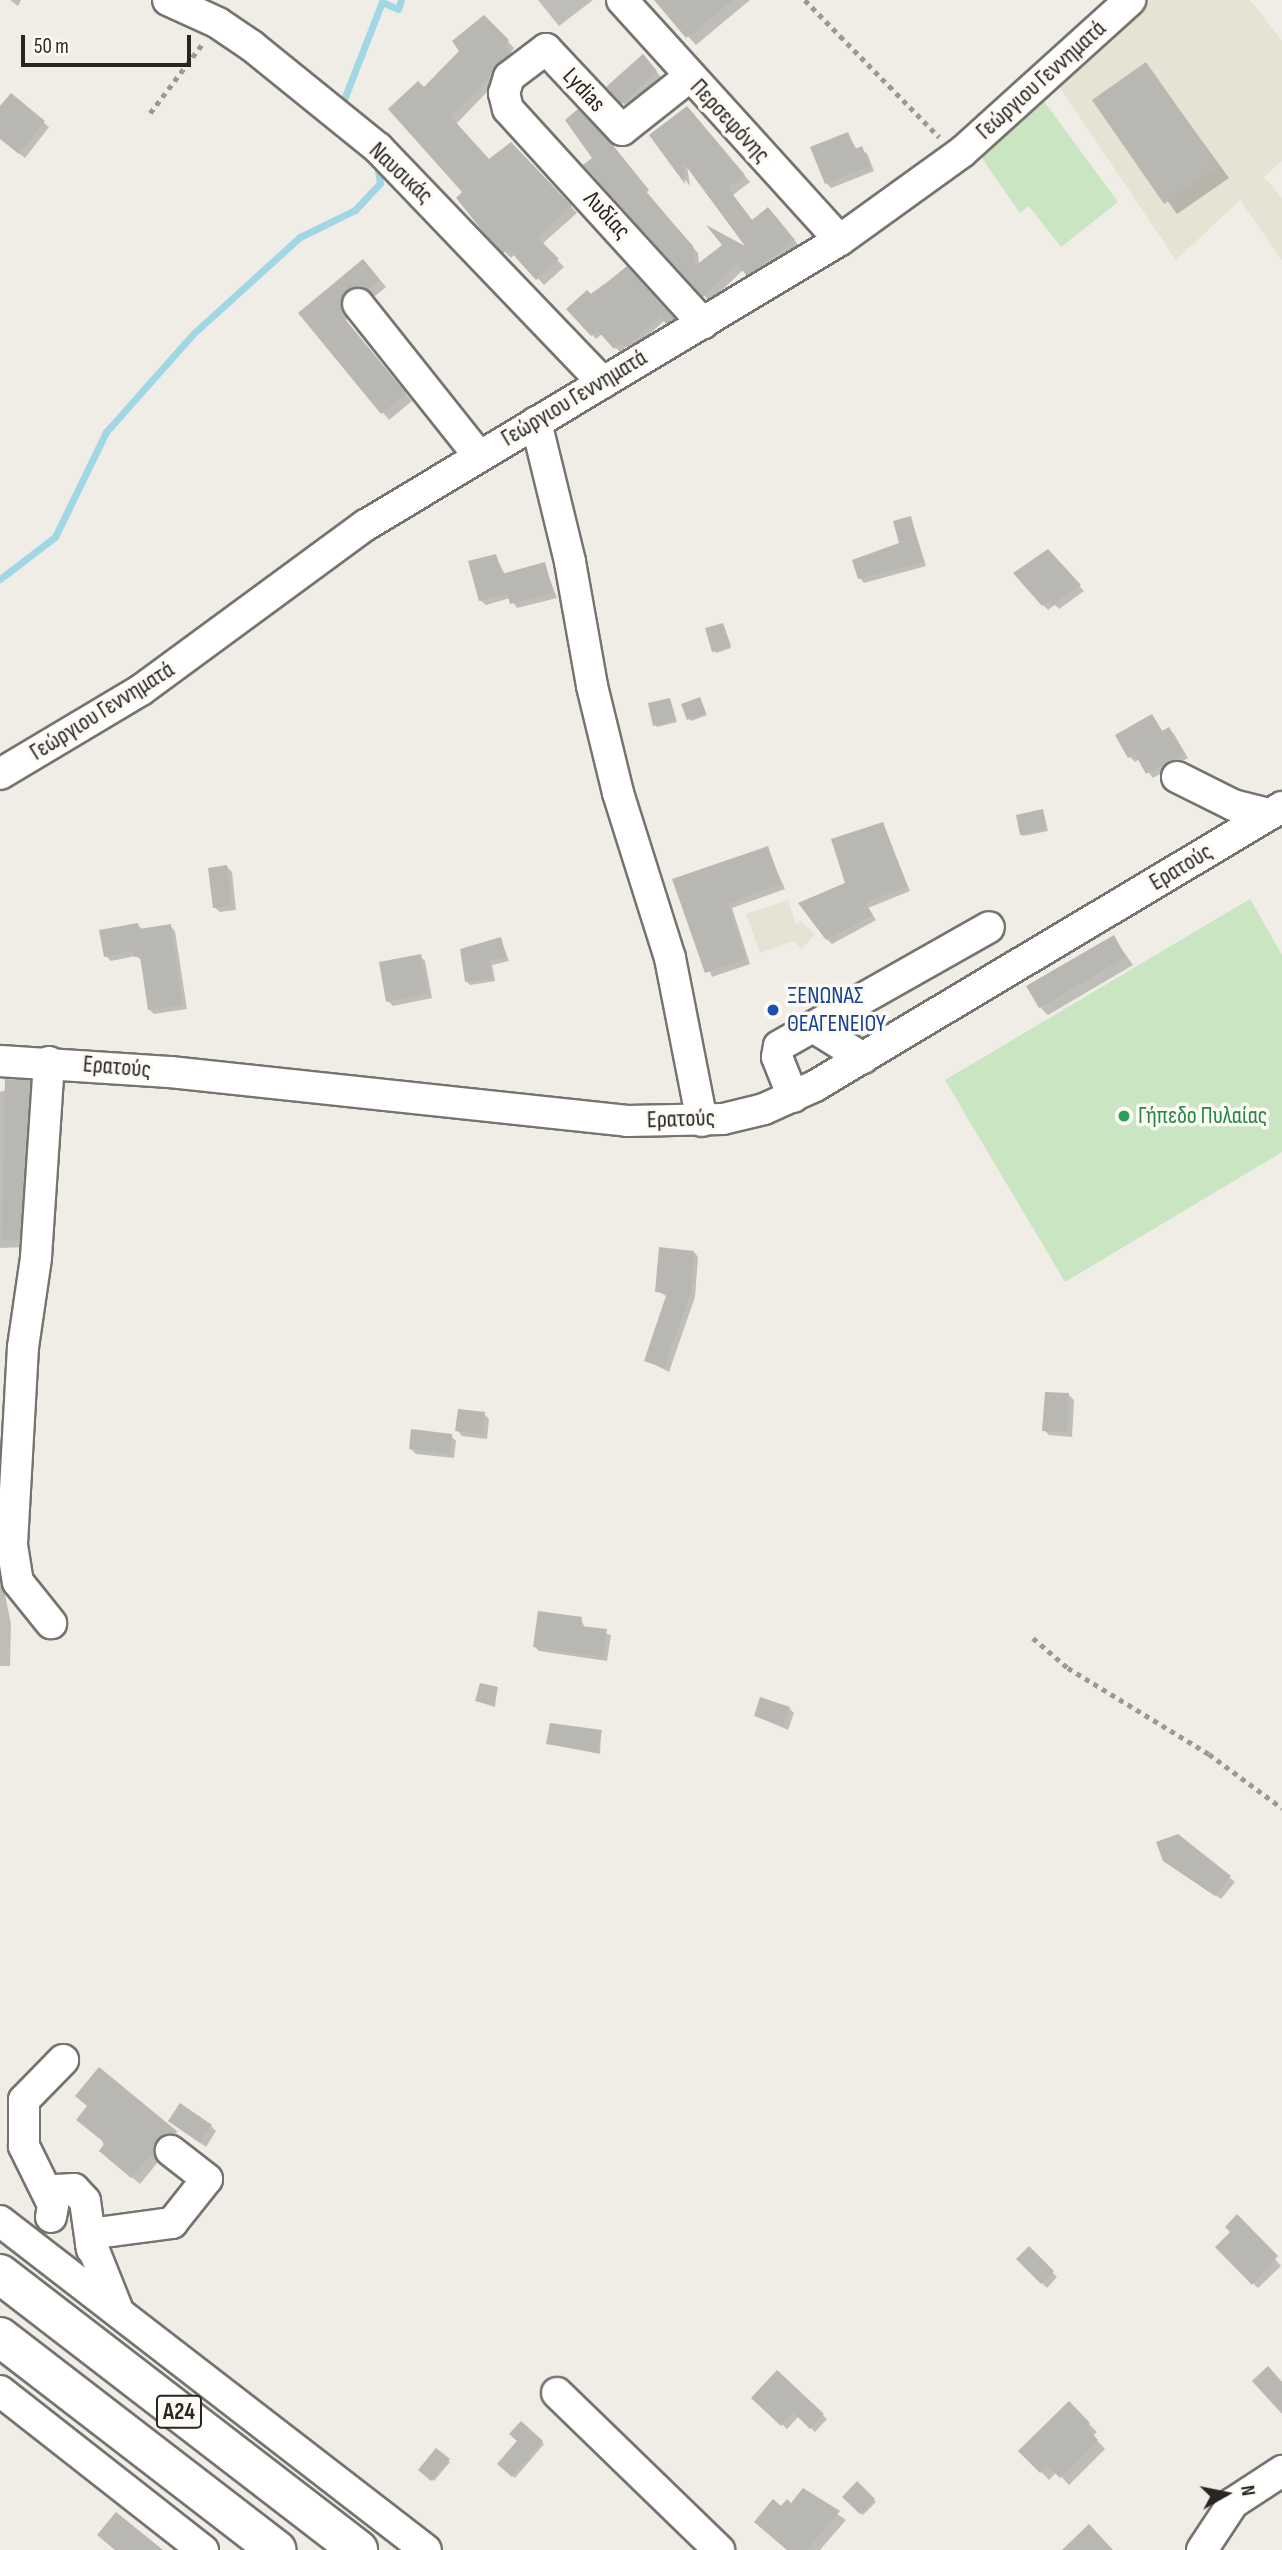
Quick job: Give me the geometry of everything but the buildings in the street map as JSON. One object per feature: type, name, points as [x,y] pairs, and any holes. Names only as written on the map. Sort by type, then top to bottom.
[{"type":"highway","name":"Α24","points":[[0,2274],[358,2550]]},
{"type":"highway","name":"Α24","points":[[0,2337],[277,2550]]},
{"type":"street","name":"Ναυσικάς","points":[[168,0],[220,11],[378,148],[603,383]]},
{"type":"street","name":"Περσεφόνης","points":[[622,0],[689,77],[840,240]]},
{"type":"street","name":"Γεώργιου Γεννηματά","points":[[0,774],[141,690],[366,525],[478,455],[840,240],[957,155],[1130,0]]},
{"type":"street","name":"Lydias","points":[[508,108],[504,93],[509,77],[546,49],[622,130],[689,77]]},
{"type":"street","name":"Λυδίας","points":[[508,108],[703,323]]},
{"type":"street","points":[[358,304],[478,455]]},
{"type":"street","points":[[536,422],[570,562],[592,686],[618,793],[670,958],[702,1121]]},
{"type":"street","points":[[1177,777],[1233,805],[1276,810]]},
{"type":"street","name":"Ερατούς","points":[[0,1061],[49,1062],[627,1121],[702,1121],[764,1109],[793,1097],[863,1058],[1276,810]]},
{"type":"street","points":[[793,1097],[776,1049],[989,927]]},
{"type":"street","points":[[813,1027],[863,1058]]},
{"type":"street","points":[[49,1062],[36,1258],[23,1347],[12,1545],[18,1582],[51,1623]]},
{"type":"street","points":[[63,2060],[24,2100],[23,2146],[52,2211],[92,2250],[117,2309]]},
{"type":"street","points":[[92,2250],[97,2233],[172,2223],[207,2179],[171,2151]]},
{"type":"street","points":[[0,2210],[52,2211]]},
{"type":"street","points":[[0,2221],[426,2550]]},
{"type":"street","points":[[0,2391],[203,2550]]},
{"type":"street","points":[[557,2393],[719,2550]]},
{"type":"street","points":[[1202,2550],[1233,2503],[1282,2472]]},
{"type":"path","points":[[806,0],[957,155]]},
{"type":"path","points":[[150,113],[220,11]]},
{"type":"path","points":[[1033,1638],[1068,1668],[1209,1754],[1282,1808]]},
{"type":"shaded area","points":[[1150,0],[1250,0],[1282,41],[1282,161],[1264,177],[1282,198],[1282,260],[1240,200],[1176,260],[1059,86]]},
{"type":"shaded area","points":[[788,900],[796,925],[801,921],[815,934],[802,949],[793,941],[760,953],[746,914]]},
{"type":"green space","points":[[1043,100],[1118,202],[1061,247],[1029,206],[1020,213],[981,157]]},
{"type":"green space","name":"Γήπεδο Πυλαίας","points":[[1250,899],[1282,955],[1282,1152],[1065,1282],[945,1080]]},
{"type":"waterway","points":[[341,107],[382,2],[398,9],[401,0]]},
{"type":"waterway","points":[[0,579],[55,537],[106,432],[194,333],[300,237],[355,210],[380,183],[377,163]]},
{"type":"place","name":"ΞΕΝΩΝΑΣ ΘΕΑΓΕΝΕΙΟΥ","points":[[773,1010]]},
{"type":"place","name":"Γήπεδο Πυλαίας","points":[[1124,1116]]}]
